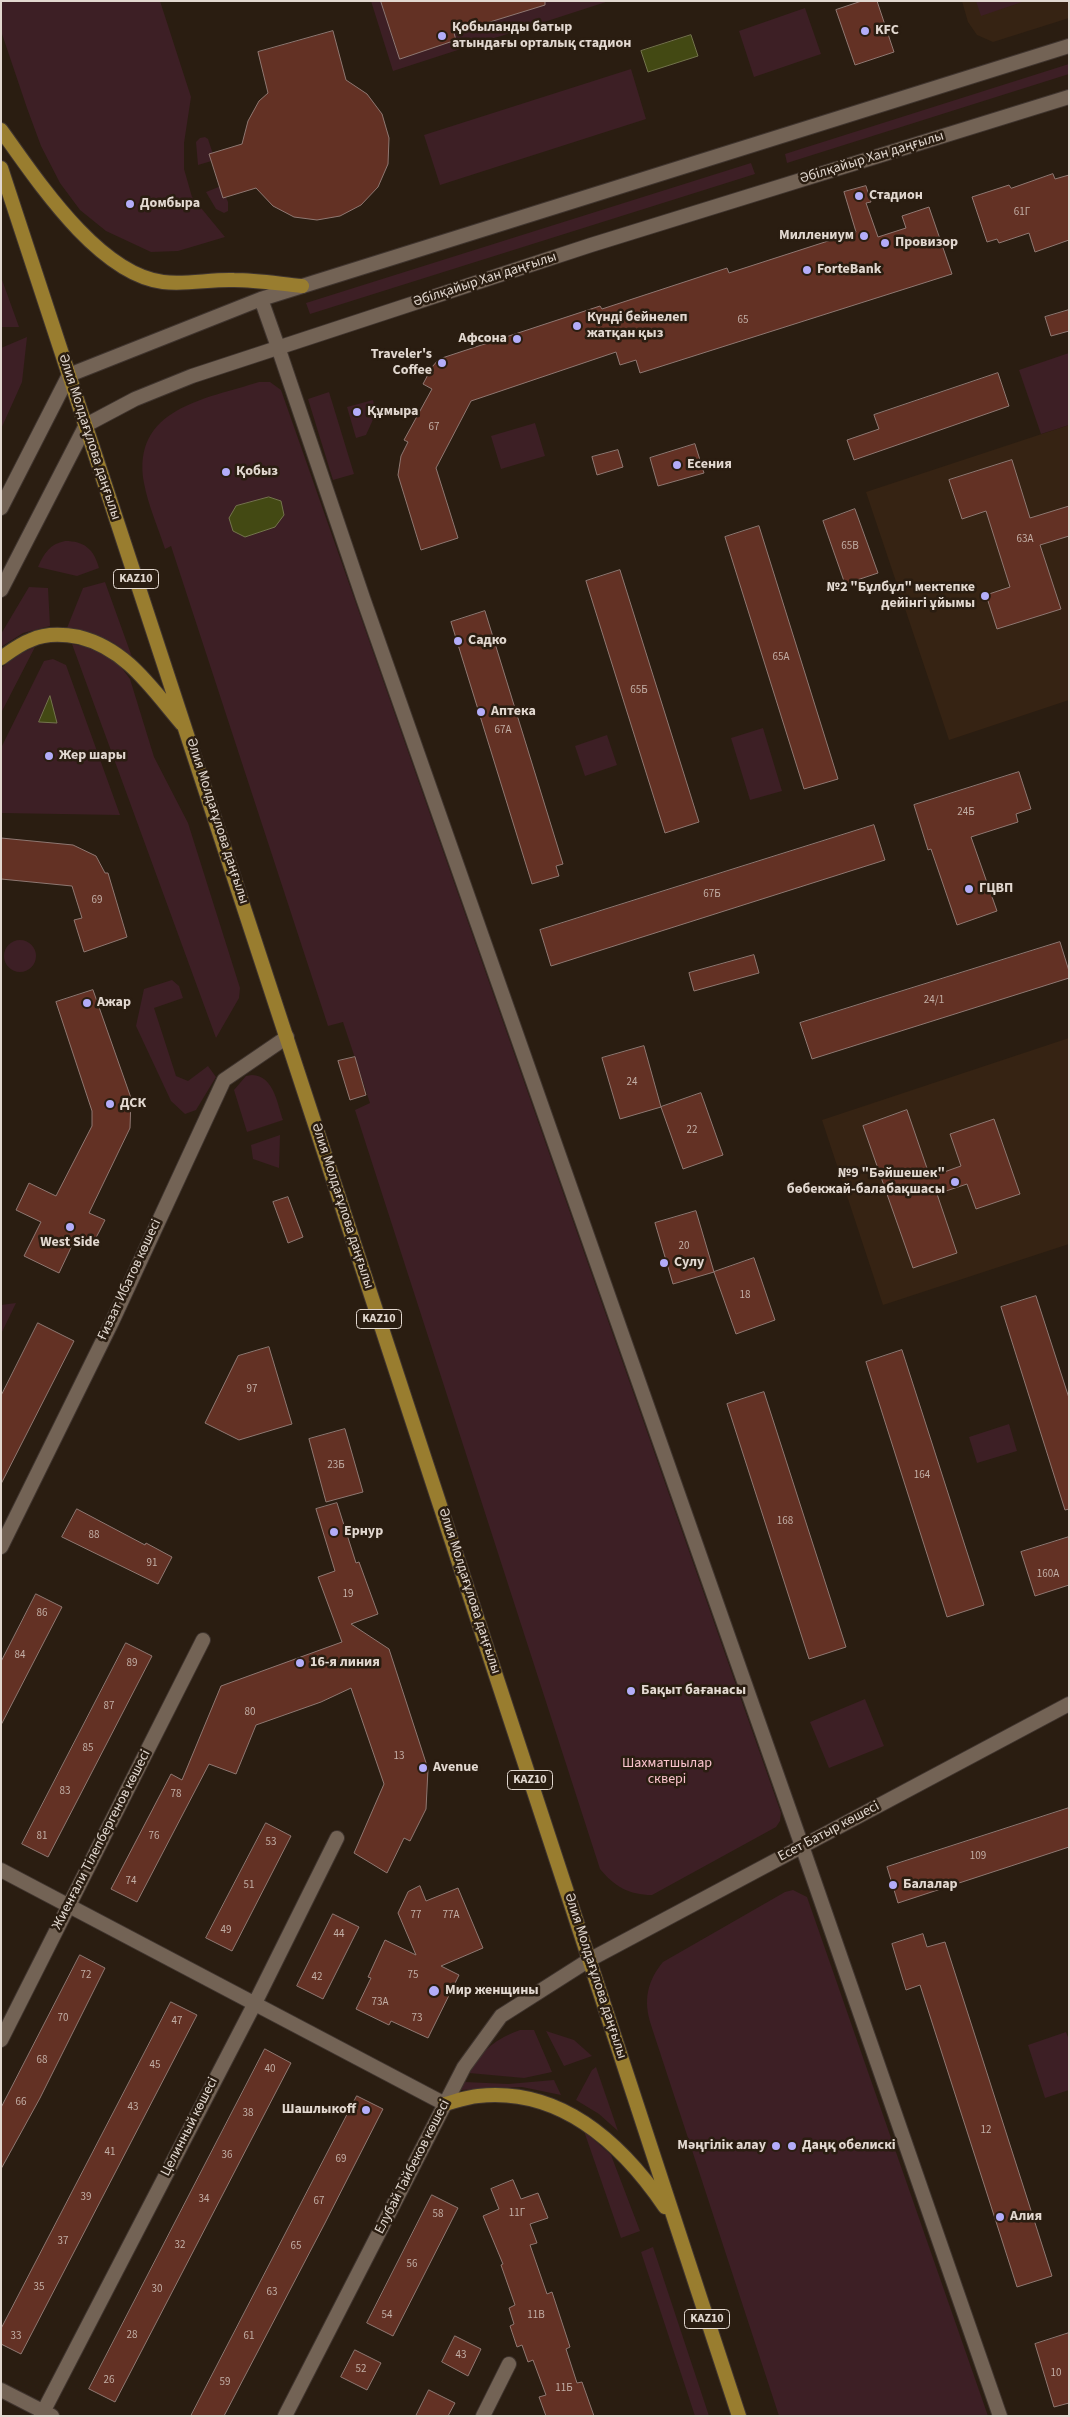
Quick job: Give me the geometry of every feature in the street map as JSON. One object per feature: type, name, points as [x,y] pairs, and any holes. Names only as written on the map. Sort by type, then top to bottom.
[{"type":"main road","points":[[1,130],[35,177],[83,234],[125,270],[162,282],[234,280],[302,286]]},
{"type":"main road","name":"Әлия Молдағұлова даңғылы","points":[[1,168],[188,732],[739,2416]]},
{"type":"main road","points":[[1,658],[32,639],[63,634],[108,648],[131,664],[188,732]]},
{"type":"main road","points":[[445,2104],[477,2096],[496,2095],[519,2097],[545,2103],[571,2114],[592,2127],[625,2155],[648,2183],[675,2222]]},
{"type":"street","points":[[1,508],[69,376],[261,299],[1069,46]]},
{"type":"street","name":"Әбілқайыр Хан даңғылы","points":[[86,425],[135,398],[192,376],[278,347],[582,248],[1069,97]]},
{"type":"street","points":[[261,299],[363,598],[802,1846],[1000,2416]]},
{"type":"street","points":[[1,590],[86,425]]},
{"type":"street","name":"Ғиззат Ибатов көшесі","points":[[1,1547],[112,1322],[224,1080],[287,1037]]},
{"type":"street","name":"Жиенғали Тілепбергенов көшесі","points":[[1,2040],[203,1640]]},
{"type":"street","name":"Есет Батыр көшесі","points":[[589,1960],[1069,1704]]},
{"type":"street","name":"Целинный көшесі","points":[[45,2414],[338,1838]]},
{"type":"street","points":[[1,1870],[445,2104]]},
{"type":"street","name":"Елубай Тайбеков көшесі","points":[[285,2416],[464,2067],[501,2016],[589,1960]]},
{"type":"street","points":[[483,2416],[509,2364]]},
{"type":"street","points":[[1,2390],[45,2414]]},
{"type":"shaded area","points":[[962,1],[1069,1],[1069,18],[993,42],[977,35],[968,22]]},
{"type":"shaded area","points":[[691,35],[698,56],[648,72],[641,51]]},
{"type":"shaded area","name":"№2 \"Бұлбұл\" мектепке дейінгі ұйымы","points":[[1069,425],[1069,700],[949,740],[866,492]]},
{"type":"shaded area","points":[[269,497],[281,501],[284,515],[275,527],[245,537],[233,531],[229,518],[236,506]]},
{"type":"shaded area","points":[[50,696],[57,723],[39,722]]},
{"type":"shaded area","name":"№9 \"Бәйшешек\" бөбекжай-балабақшасы","points":[[1069,1038],[1069,1244],[883,1305],[822,1120]]},
{"type":"green space","points":[[1,1],[160,1],[191,97],[184,143],[184,169],[192,197],[225,237],[178,251],[151,252],[106,231],[80,210],[60,183],[41,146],[1,31]]},
{"type":"green space","name":"Қобыланды батыр атындағы орталық стадион","points":[[371,1],[609,1],[393,71]]},
{"type":"green space","points":[[976,1],[1025,1],[981,16]]},
{"type":"green space","points":[[805,8],[821,54],[754,77],[739,31]]},
{"type":"green space","points":[[1069,64],[1069,74],[787,163],[785,154]]},
{"type":"green space","points":[[631,69],[646,119],[440,185],[424,135]]},
{"type":"green space","points":[[205,137],[208,139],[215,160],[198,165],[196,142],[200,138]]},
{"type":"green space","points":[[751,163],[755,174],[310,314],[306,303]]},
{"type":"green space","points":[[221,186],[228,202],[228,211],[224,213],[216,209],[206,192]]},
{"type":"green space","points":[[1,277],[19,327],[1,327]]},
{"type":"green space","points":[[27,337],[22,382],[1,429],[1,348]]},
{"type":"green space","points":[[1069,353],[1069,425],[1041,434],[1019,370]]},
{"type":"green space","name":"Шахматшылар сквері","points":[[259,382],[270,382],[281,390],[781,1813],[780,1821],[776,1827],[652,1895],[629,1891],[617,1885],[600,1869],[355,1110],[370,1103],[343,1022],[328,1026],[171,546],[165,549],[146,491],[143,458],[149,438],[161,423],[177,411],[196,402]]},
{"type":"green space","points":[[329,392],[354,474],[333,480],[308,399]]},
{"type":"green space","points":[[373,400],[376,413],[366,435],[356,438],[347,407]]},
{"type":"green space","points":[[535,423],[545,456],[501,469],[491,436]]},
{"type":"green space","points":[[72,541],[87,547],[97,561],[99,568],[77,576],[38,567],[48,550],[55,544]]},
{"type":"green space","points":[[105,582],[132,657],[117,645],[102,637],[67,628],[83,588]]},
{"type":"green space","points":[[29,587],[48,588],[50,626],[23,633],[1,647],[1,634]]},
{"type":"green space","points":[[72,644],[97,649],[109,656],[130,679],[154,757],[188,823],[240,988],[239,998],[216,1038]]},
{"type":"green space","points":[[35,647],[1,713],[1,668],[20,654]]},
{"type":"green space","points":[[53,659],[66,665],[120,815],[1,813],[1,748],[44,661]]},
{"type":"green space","points":[[763,728],[782,791],[750,800],[731,738]]},
{"type":"green space","points":[[607,735],[617,765],[585,776],[575,746]]},
{"type":"green space","points":[[20,940],[31,945],[36,956],[31,967],[20,972],[9,967],[4,956],[9,945]]},
{"type":"green space","points":[[172,980],[179,986],[183,998],[154,1008],[176,1076],[188,1081],[208,1066],[216,1077],[196,1110],[185,1114],[171,1101],[136,1026],[144,989]]},
{"type":"green space","points":[[252,1075],[265,1080],[270,1085],[283,1120],[247,1132],[234,1090],[246,1076]]},
{"type":"green space","points":[[280,1135],[279,1168],[253,1159],[251,1145]]},
{"type":"green space","points":[[16,1303],[1,1334],[1,1305]]},
{"type":"green space","points":[[1009,1424],[1017,1451],[977,1463],[969,1437]]},
{"type":"green space","points":[[865,1699],[884,1746],[829,1768],[810,1722]]},
{"type":"green space","points":[[793,1890],[807,1897],[988,2416],[779,2416],[651,2025],[647,2000],[653,1976],[663,1962],[785,1892]]},
{"type":"green space","points":[[520,2030],[534,2030],[552,2072],[524,2078],[469,2073],[478,2058],[490,2046]]},
{"type":"green space","points":[[546,2031],[574,2040],[592,2056],[564,2066]]},
{"type":"green space","points":[[1066,2032],[1069,2040],[1069,2090],[1045,2098],[1028,2045]]},
{"type":"green space","points":[[596,2067],[618,2131],[599,2114],[576,2100],[592,2070]]},
{"type":"green space","points":[[554,2080],[561,2095],[522,2087],[460,2090],[465,2082],[508,2084]]},
{"type":"green space","points":[[584,2131],[611,2155],[640,2231],[621,2238]]},
{"type":"green space","points":[[653,2247],[709,2416],[695,2416],[641,2252]]},
{"type":"building","points":[[381,1],[545,1],[545,5],[454,33],[456,40],[400,59]]},
{"type":"building","name":"KFC","points":[[862,1],[877,1],[894,52],[855,65],[836,10]]},
{"type":"building","points":[[333,31],[346,80],[367,94],[382,114],[389,138],[388,164],[378,187],[361,205],[340,216],[317,220],[294,217],[273,206],[256,188],[223,198],[209,154],[242,144],[248,121],[259,101],[268,93],[258,52]]},
{"type":"building","points":[[1053,174],[1055,179],[1069,175],[1069,240],[1035,252],[1029,233],[999,243],[997,239],[987,242],[972,197],[1009,185],[1011,188]]},
{"type":"building","points":[[866,186],[871,202],[866,203],[878,237],[906,228],[902,216],[929,207],[952,274],[640,373],[636,360],[620,365],[616,352],[471,401],[436,468],[458,538],[421,550],[398,475],[401,456],[408,442],[404,440],[432,389],[423,384],[432,367],[439,359],[600,306],[602,309],[727,268],[729,273],[856,232],[844,192]]},
{"type":"building","points":[[1069,310],[1069,331],[1051,336],[1045,317]]},
{"type":"building","points":[[998,373],[1009,406],[854,460],[847,440],[879,429],[874,415]]},
{"type":"building","name":"Есения","points":[[695,444],[704,473],[658,486],[650,458]]},
{"type":"building","points":[[618,450],[623,467],[597,475],[592,457]]},
{"type":"building","points":[[1012,460],[1030,518],[1069,506],[1069,536],[1040,545],[1061,609],[997,629],[986,595],[1010,587],[986,511],[962,519],[949,480]]},
{"type":"building","points":[[855,509],[878,573],[845,584],[823,521]]},
{"type":"building","points":[[759,526],[838,779],[804,789],[725,537]]},
{"type":"building","points":[[620,570],[699,822],[665,833],[586,581]]},
{"type":"building","points":[[485,611],[563,864],[556,866],[559,876],[532,884],[451,622]]},
{"type":"building","points":[[1019,772],[1031,809],[1016,814],[1018,822],[971,837],[997,911],[957,925],[931,849],[928,850],[914,805]]},
{"type":"building","points":[[874,825],[885,860],[551,966],[540,930]]},
{"type":"building","points":[[1,838],[73,845],[96,856],[105,873],[108,873],[127,937],[84,952],[74,920],[82,918],[72,886],[1,879]]},
{"type":"building","points":[[1060,942],[1069,971],[1069,978],[812,1059],[800,1023]]},
{"type":"building","points":[[754,955],[759,973],[694,991],[689,973]]},
{"type":"building","name":"ДСК","points":[[93,990],[131,1098],[130,1128],[89,1213],[105,1220],[92,1245],[76,1237],[59,1273],[24,1256],[41,1222],[16,1210],[29,1183],[56,1196],[92,1126],[92,1111],[56,1002]]},
{"type":"building","points":[[644,1046],[661,1107],[620,1119],[602,1058]]},
{"type":"building","points":[[355,1057],[366,1095],[350,1100],[338,1061]]},
{"type":"building","points":[[701,1093],[723,1155],[683,1169],[661,1107]]},
{"type":"building","points":[[907,1110],[930,1177],[961,1166],[950,1134],[994,1119],[1020,1194],[976,1209],[967,1184],[937,1194],[957,1253],[913,1268],[863,1126]]},
{"type":"building","points":[[288,1197],[303,1237],[288,1243],[273,1202]]},
{"type":"building","points":[[696,1211],[714,1272],[673,1284],[655,1223]]},
{"type":"building","points":[[754,1258],[775,1320],[736,1334],[714,1272]]},
{"type":"building","points":[[1036,1296],[1069,1398],[1069,1509],[1065,1510],[1001,1307]]},
{"type":"building","points":[[38,1323],[74,1341],[1,1484],[1,1396]]},
{"type":"building","points":[[269,1347],[292,1424],[239,1440],[205,1423],[238,1356]]},
{"type":"building","points":[[902,1350],[984,1605],[947,1617],[866,1362]]},
{"type":"building","points":[[764,1392],[846,1647],[809,1659],[727,1404]]},
{"type":"building","points":[[345,1429],[363,1492],[326,1502],[309,1439]]},
{"type":"building","points":[[337,1503],[356,1563],[359,1562],[378,1614],[351,1624],[389,1649],[428,1769],[426,1809],[410,1841],[404,1838],[387,1873],[354,1853],[384,1784],[351,1688],[321,1702],[256,1725],[236,1774],[209,1764],[137,1902],[111,1889],[171,1774],[182,1780],[221,1686],[342,1642],[318,1577],[335,1571],[316,1509]]},
{"type":"building","points":[[77,1509],[172,1557],[158,1584],[62,1537]]},
{"type":"building","points":[[1069,1537],[1069,1585],[1035,1596],[1021,1552]]},
{"type":"building","points":[[36,1594],[62,1607],[1,1725],[1,1662]]},
{"type":"building","points":[[126,1643],[152,1656],[48,1857],[22,1844]]},
{"type":"building","points":[[1069,1808],[1069,1847],[898,1903],[887,1867]]},
{"type":"building","points":[[266,1823],[291,1836],[232,1951],[206,1938]]},
{"type":"building","points":[[420,1886],[426,1901],[458,1888],[483,1948],[441,1966],[459,1975],[428,2038],[391,2021],[389,2025],[356,2009],[371,1978],[368,1977],[385,1940],[416,1955],[398,1913],[408,1892]]},
{"type":"building","points":[[333,1914],[359,1927],[323,1999],[297,1986]]},
{"type":"building","points":[[923,1934],[927,1947],[945,1942],[1052,2276],[1017,2287],[920,1985],[906,1990],[892,1944]]},
{"type":"building","points":[[80,1955],[105,1968],[40,2098],[1,2169],[1,2108]]},
{"type":"building","points":[[171,2002],[197,2015],[21,2354],[1,2344],[1,2329]]},
{"type":"building","points":[[265,2049],[291,2063],[115,2402],[89,2389]]},
{"type":"building","points":[[357,2096],[383,2109],[325,2223],[224,2416],[191,2416]]},
{"type":"building","points":[[513,2180],[521,2199],[538,2193],[548,2218],[530,2224],[537,2243],[530,2245],[547,2294],[552,2292],[570,2347],[566,2349],[577,2383],[582,2382],[594,2416],[546,2416],[539,2397],[546,2395],[533,2360],[528,2362],[522,2345],[517,2347],[510,2326],[514,2324],[509,2308],[515,2305],[501,2265],[503,2264],[483,2216],[499,2209],[491,2189]]},
{"type":"building","points":[[432,2195],[458,2208],[393,2336],[367,2323]]},
{"type":"building","points":[[1069,2333],[1069,2403],[1054,2407],[1035,2344]]},
{"type":"building","points":[[455,2336],[481,2349],[468,2376],[442,2362]]},
{"type":"building","points":[[355,2350],[381,2363],[367,2390],[341,2377]]},
{"type":"building","points":[[429,2390],[455,2403],[448,2416],[416,2416]]},
{"type":"place","name":"KFC","points":[[865,31]]},
{"type":"place","name":"Қобыланды батыр атындағы орталық стадион","points":[[442,36]]},
{"type":"place","name":"Стадион","points":[[859,196]]},
{"type":"place","name":"Домбыра","points":[[130,204]]},
{"type":"place","name":"Миллениум","points":[[864,236]]},
{"type":"place","name":"Провизор","points":[[885,243]]},
{"type":"place","name":"ForteBank","points":[[807,270]]},
{"type":"place","name":"Күнді бейнелеп жатқан қыз","points":[[577,326]]},
{"type":"place","name":"Афсона","points":[[517,339]]},
{"type":"place","name":"Traveler's Coffee","points":[[442,363]]},
{"type":"place","name":"Құмыра","points":[[357,412]]},
{"type":"place","name":"Есения","points":[[677,465]]},
{"type":"place","name":"Қобыз","points":[[226,472]]},
{"type":"place","name":"№2 \"Бұлбұл\" мектепке дейінгі ұйымы","points":[[985,596]]},
{"type":"place","name":"Садко","points":[[458,641]]},
{"type":"place","name":"Аптека","points":[[481,712]]},
{"type":"place","name":"Жер шары","points":[[49,756]]},
{"type":"place","name":"ГЦВП","points":[[969,889]]},
{"type":"place","name":"Ажар","points":[[87,1003]]},
{"type":"place","name":"ДСК","points":[[110,1104]]},
{"type":"place","name":"№9 \"Бәйшешек\" бөбекжай-балабақшасы","points":[[955,1182]]},
{"type":"place","name":"West Side","points":[[70,1227]]},
{"type":"place","name":"Сулу","points":[[664,1263]]},
{"type":"place","name":"Ернур","points":[[334,1532]]},
{"type":"place","name":"16-я линия","points":[[300,1663]]},
{"type":"place","name":"Бақыт бағанасы","points":[[631,1691]]},
{"type":"place","name":"Avenue","points":[[423,1768]]},
{"type":"place","name":"Балалар","points":[[893,1885]]},
{"type":"place","name":"Мир женщины","points":[[434,1991]]},
{"type":"place","name":"Шашлыкoff","points":[[366,2110]]},
{"type":"place","name":"Мәңгілік алау","points":[[776,2146]]},
{"type":"place","name":"Даңқ обелискі","points":[[792,2146]]},
{"type":"place","name":"Алия","points":[[1000,2217]]}]
